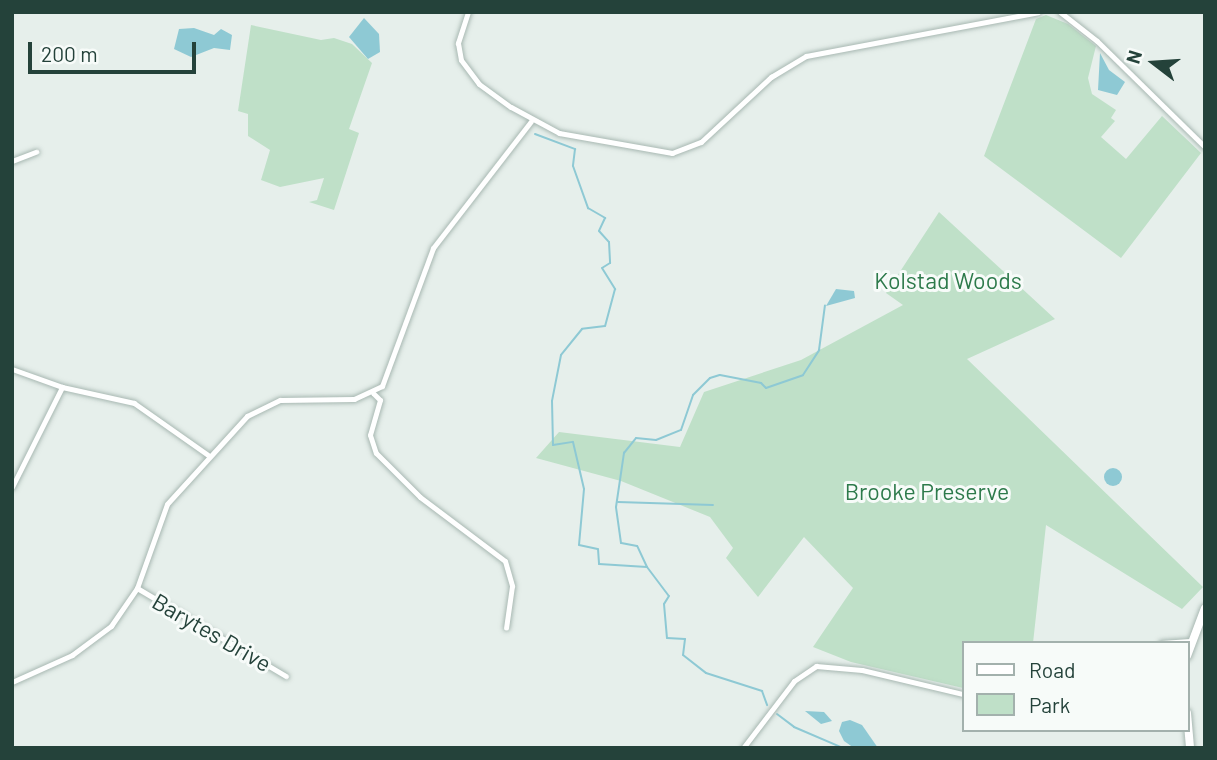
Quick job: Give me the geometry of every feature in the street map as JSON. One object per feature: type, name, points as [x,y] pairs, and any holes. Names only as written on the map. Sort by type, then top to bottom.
[{"type":"street","points":[[468,12],[458,43],[465,68],[479,84],[531,121],[585,140],[680,152],[707,137],[779,71],[806,56],[1038,12]]},
{"type":"street","points":[[1060,12],[1103,47],[1205,147]]},
{"type":"street","points":[[12,682],[84,648],[111,626],[137,588],[160,517],[208,455],[247,416],[268,404],[373,393],[387,376],[433,248],[531,121]]},
{"type":"street","points":[[12,161],[37,152]]},
{"type":"street","points":[[12,369],[62,387],[134,403],[208,455]]},
{"type":"street","points":[[12,487],[62,387]]},
{"type":"street","points":[[373,393],[380,400],[370,435],[376,453],[419,497],[505,561],[512,586],[506,628]]},
{"type":"street","name":"Barytes Drive","points":[[137,588],[286,676]]},
{"type":"street","points":[[1189,646],[1205,608]]},
{"type":"street","points":[[743,748],[794,681],[816,666],[862,670],[962,694]]},
{"type":"green space","points":[[1046,15],[1068,24],[1096,46],[1088,78],[1092,94],[1116,110],[1111,118],[1115,121],[1101,137],[1126,159],[1162,116],[1201,153],[1121,258],[984,156],[1036,19]]},
{"type":"green space","points":[[251,25],[321,40],[334,38],[352,44],[372,63],[349,129],[359,133],[334,210],[309,202],[317,200],[324,178],[280,187],[261,180],[270,150],[248,136],[248,114],[238,111]]},
{"type":"green space","name":"Brooke Preserve","points":[[939,212],[1055,319],[967,359],[1203,587],[1182,609],[1046,525],[1033,641],[962,641],[962,688],[851,662],[813,647],[853,588],[804,537],[758,597],[726,558],[733,548],[710,517],[621,481],[536,458],[559,432],[680,447],[704,392],[801,360],[903,305],[886,293]]},
{"type":"water","points":[[364,18],[379,34],[380,52],[368,59],[349,37]]},
{"type":"water","points":[[194,28],[214,35],[221,29],[232,35],[230,50],[214,48],[191,57],[174,49],[179,29]]},
{"type":"water","points":[[1100,53],[1109,70],[1125,82],[1117,95],[1098,90]]},
{"type":"water","points":[[836,289],[854,291],[855,298],[826,306]]},
{"type":"water","points":[[1113,468],[1119,471],[1122,477],[1119,483],[1113,486],[1107,483],[1104,477],[1107,471]]},
{"type":"water","points":[[805,711],[824,712],[832,721],[821,724]]},
{"type":"water","points":[[850,720],[862,725],[878,748],[854,748],[844,741],[839,731],[842,722]]},
{"type":"waterway","points":[[535,134],[575,149],[573,166],[588,208],[605,218],[599,231],[609,242],[610,263],[602,268],[615,289],[605,326],[582,329],[561,355],[552,401],[553,445],[573,442],[584,489],[579,545],[598,549],[599,564],[647,567],[669,596],[664,604],[667,638],[685,639],[683,655],[706,673],[762,691],[767,705]]},
{"type":"waterway","points":[[647,567],[637,546],[621,543],[616,507],[624,453],[636,438],[656,440],[681,430],[693,395],[710,378],[720,375],[761,383],[766,388],[803,375],[819,350],[825,305]]},
{"type":"waterway","points":[[618,502],[713,505]]},
{"type":"waterway","points":[[777,714],[794,727],[843,748]]},
{"type":"park label","name":"Kolstad Woods","points":[[948,280]]}]
